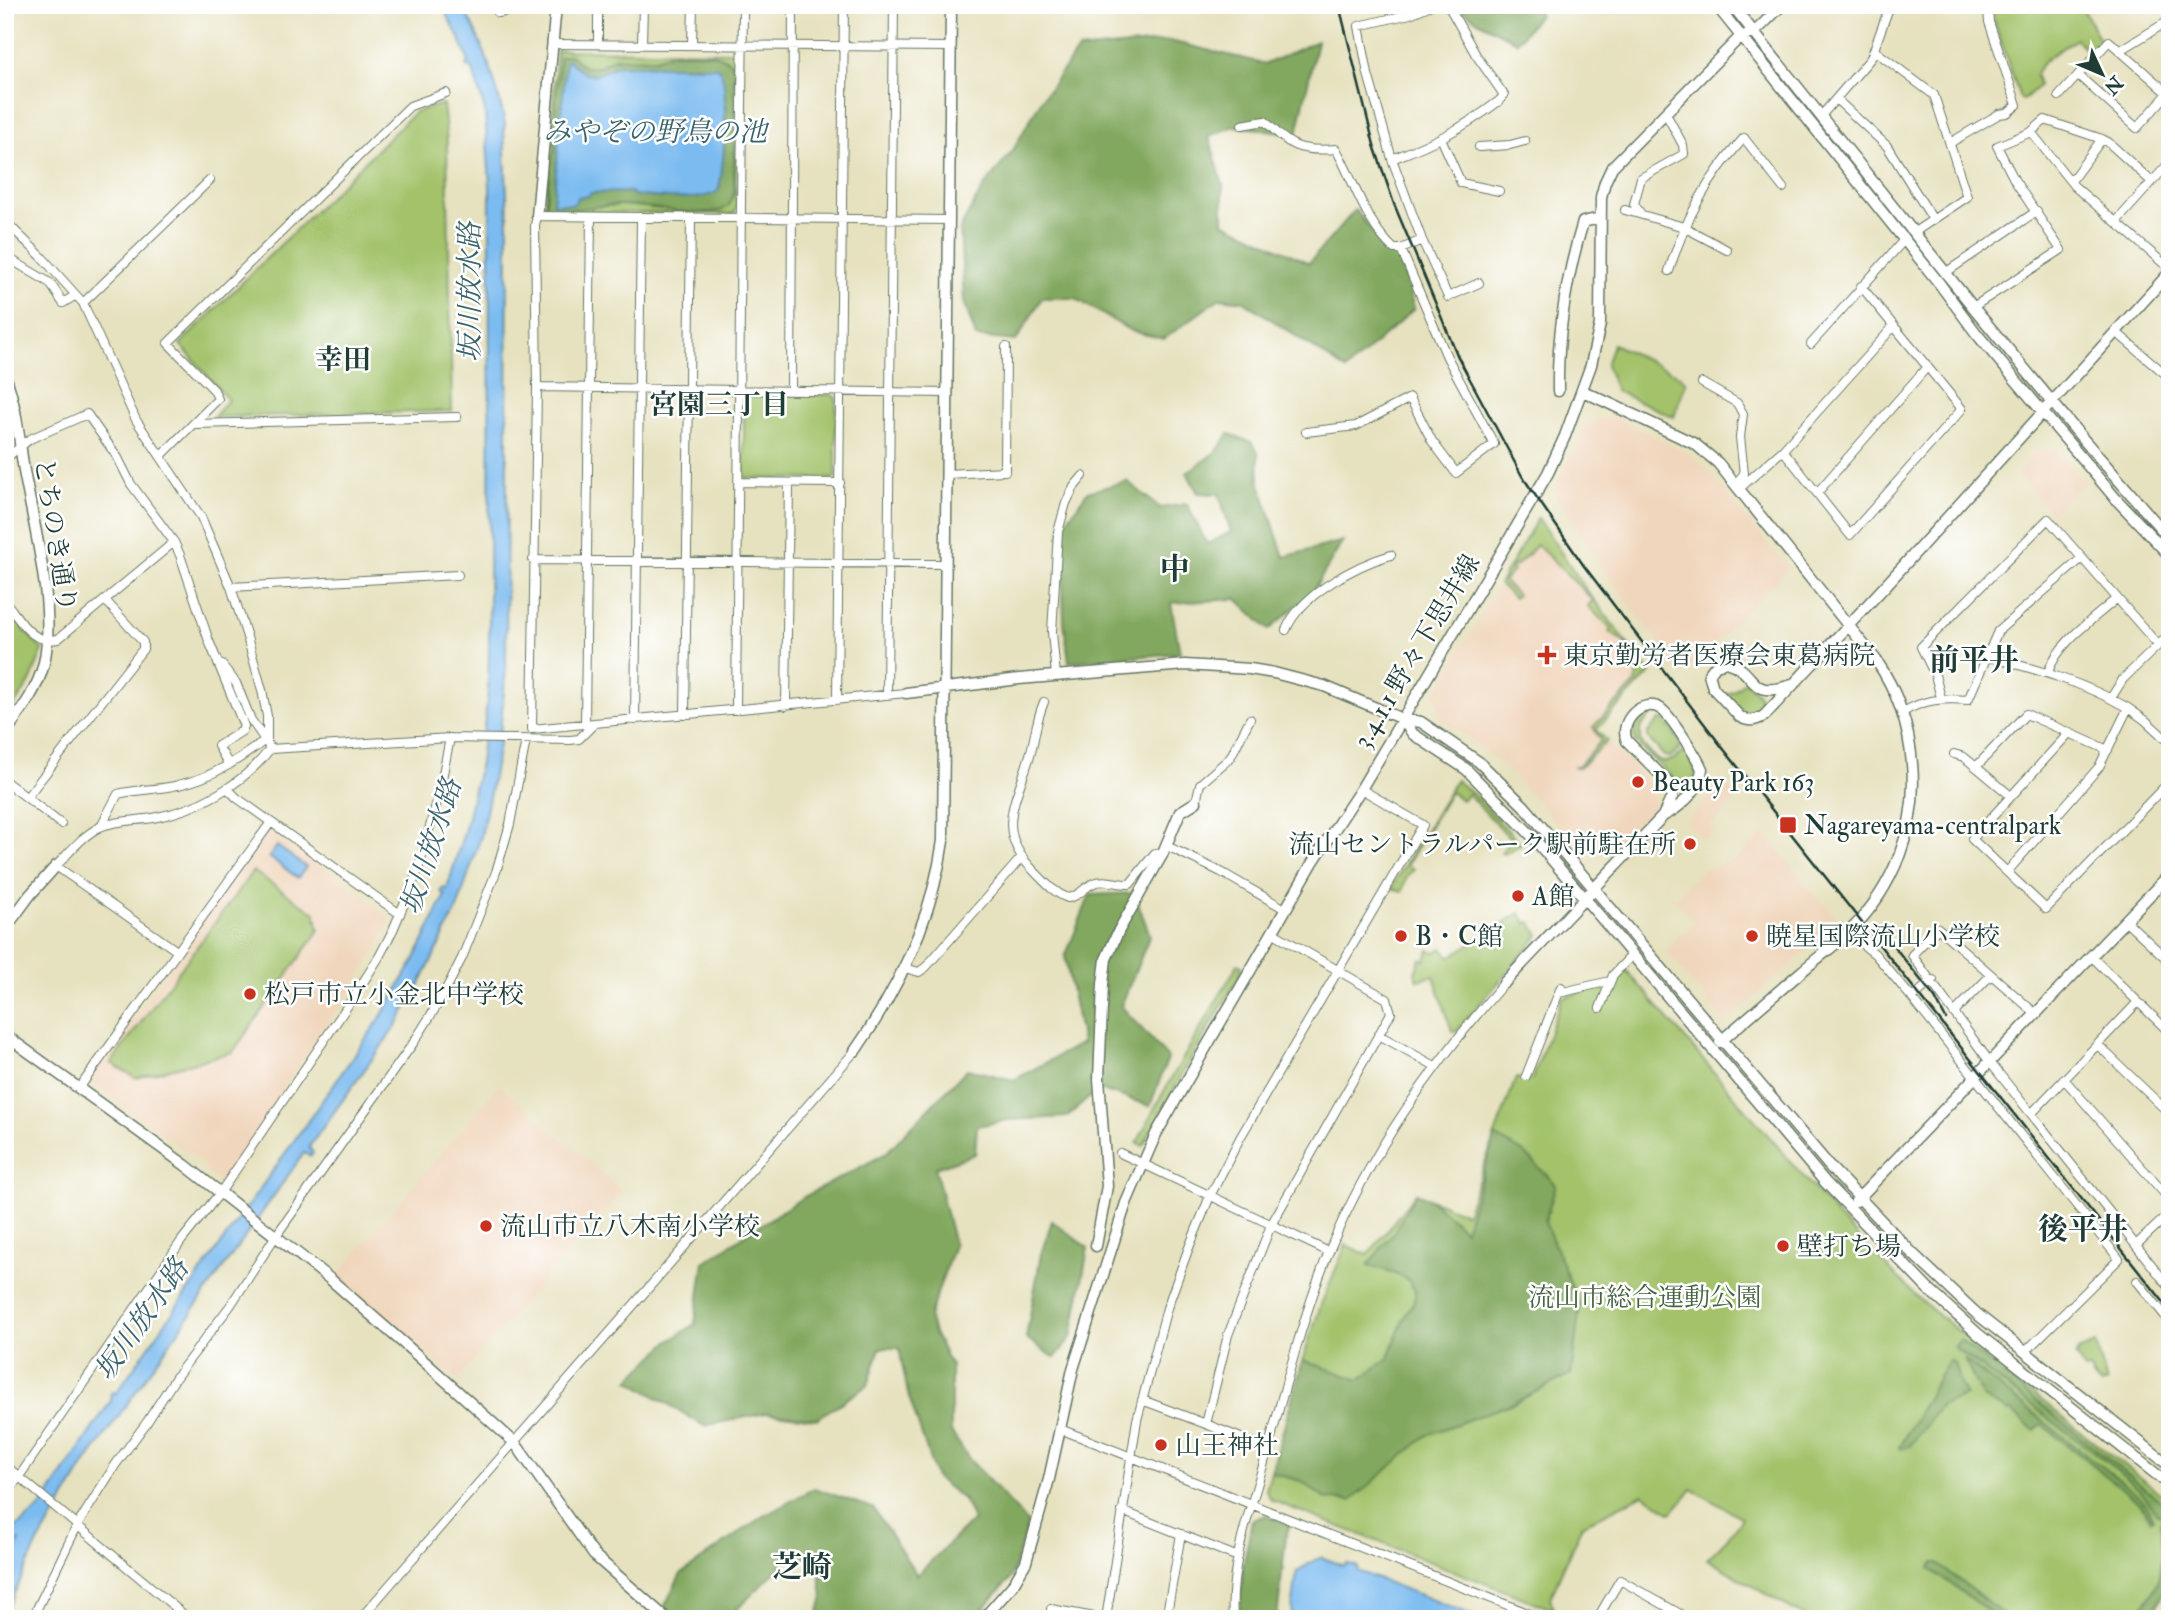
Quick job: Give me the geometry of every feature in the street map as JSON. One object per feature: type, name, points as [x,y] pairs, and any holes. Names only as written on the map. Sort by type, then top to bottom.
[{"type":"street","points":[[498,13],[548,5]]},
{"type":"street","points":[[556,5],[535,225],[537,387],[532,729],[1185,665],[1250,668],[1324,686],[1402,719],[1421,722],[1479,762],[1524,806],[1859,1198],[1956,1295],[2170,1466]]},
{"type":"street","points":[[598,5],[598,44]]},
{"type":"street","points":[[642,44],[643,5]]},
{"type":"street","points":[[692,44],[693,5]]},
{"type":"street","points":[[736,710],[743,5]]},
{"type":"street","points":[[791,391],[793,5]]},
{"type":"street","points":[[837,700],[844,5]]},
{"type":"street","points":[[887,695],[894,5]]},
{"type":"street","points":[[360,1619],[855,1051],[905,968],[931,904],[939,869],[944,808],[951,5]]},
{"type":"street","points":[[1431,5],[1410,14],[1359,26],[1368,74],[1392,159],[1422,240],[1448,297],[1479,283]]},
{"type":"street","points":[[1392,159],[1458,130],[1504,95],[1476,55],[1448,5]]},
{"type":"street","points":[[1716,5],[1908,236],[1945,274],[2170,539]]},
{"type":"street","points":[[1732,5],[1821,116],[1976,333],[2116,499],[2170,556]]},
{"type":"street","points":[[1740,37],[1755,32],[1782,5]]},
{"type":"street","points":[[1821,116],[1875,51],[1890,5]]},
{"type":"street","points":[[1950,143],[2017,105],[1989,22],[1987,11],[1990,5]]},
{"type":"street","points":[[2121,50],[2170,20]]},
{"type":"street","name":"3.4.1.1 野々下思井線","points":[[983,1619],[1012,1586],[1026,1562],[1073,1369],[1126,1203],[1142,1163],[1175,1098],[1285,909],[1361,789],[1548,473],[1583,391],[1600,324],[1601,197],[1612,167],[1740,37]]},
{"type":"street","points":[[2059,96],[2078,75],[2109,41],[2169,93],[2137,128],[2078,75]]},
{"type":"street","points":[[552,44],[951,47]]},
{"type":"street","points":[[1811,344],[1908,236],[1967,197],[1934,95],[1875,51]]},
{"type":"street","points":[[161,456],[218,398],[214,390],[168,343],[411,106],[446,93]]},
{"type":"street","points":[[1836,99],[1887,146],[1932,218]]},
{"type":"street","points":[[1641,214],[1634,204],[1641,178],[1684,154],[1683,145],[1665,113]]},
{"type":"street","points":[[1973,307],[2061,250],[2015,181],[1997,146],[2031,132],[2045,120],[2108,142],[2152,182]]},
{"type":"street","points":[[1242,125],[1265,121],[1295,147],[1336,149],[1362,202],[1386,242],[1394,249],[1401,249],[1422,240]]},
{"type":"street","points":[[1793,685],[1770,691],[1760,688],[1731,663],[1720,663],[1710,674],[1713,688],[1740,717],[1754,720],[1769,711],[1793,685],[1848,625],[2116,332],[2170,270],[2071,181],[2031,132]]},
{"type":"street","points":[[1441,138],[1461,183],[1499,191]]},
{"type":"street","points":[[1669,271],[1684,227],[1717,169],[1744,138],[1783,188]]},
{"type":"street","points":[[2071,181],[2102,139]]},
{"type":"street","points":[[1479,147],[1525,141]]},
{"type":"street","points":[[2116,222],[2170,162]]},
{"type":"street","points":[[83,303],[210,180]]},
{"type":"street","points":[[1625,210],[1684,227],[1727,250]]},
{"type":"street","points":[[1945,274],[2037,211]]},
{"type":"street","points":[[537,216],[949,220]]},
{"type":"street","points":[[5,929],[43,878],[81,841],[101,826],[118,794],[178,785],[229,765],[268,744],[452,738],[579,739],[590,724],[586,561],[591,217]]},
{"type":"street","points":[[635,720],[641,217]]},
{"type":"street","points":[[685,715],[691,218]]},
{"type":"street","points":[[1558,391],[1558,348],[1568,272],[1583,222],[1600,218]]},
{"type":"street","points":[[5,221],[83,303],[136,420],[201,517],[231,587],[262,690],[267,716],[268,744],[252,770],[227,788],[165,815],[101,826]]},
{"type":"street","points":[[1306,432],[1356,426],[1410,398],[1432,441],[1456,473],[1494,444],[1447,357],[1401,249]]},
{"type":"street","points":[[5,256],[50,283],[63,303],[76,295]]},
{"type":"street","points":[[1783,450],[1850,535],[1962,409],[1861,286]]},
{"type":"street","points":[[1738,485],[1783,450],[1894,326]]},
{"type":"street","points":[[2116,332],[2169,376]]},
{"type":"street","points":[[946,474],[1005,471],[1006,347]]},
{"type":"street","points":[[1817,493],[1927,367]]},
{"type":"street","name":"とちのき通り","points":[[5,376],[13,400],[48,612],[44,663],[37,685],[5,733]]},
{"type":"street","points":[[1702,383],[1737,403],[1743,414],[1740,437],[1744,474],[1738,485]]},
{"type":"street","points":[[537,387],[947,393]]},
{"type":"street","points":[[1583,391],[1695,444],[1718,463],[1885,674],[1903,712],[1910,742],[1914,783],[1909,827],[1885,887],[1848,933],[1712,1049]]},
{"type":"street","points":[[5,458],[20,445],[87,414],[118,458],[131,484],[174,541],[215,656],[244,726],[242,731],[218,746],[229,765]]},
{"type":"street","points":[[194,424],[457,416]]},
{"type":"street","points":[[1056,676],[1052,632],[1058,532],[1066,503],[1083,476]]},
{"type":"street","points":[[739,482],[840,483]]},
{"type":"street","points":[[786,706],[789,484]]},
{"type":"street","points":[[1941,698],[1935,675],[1921,647],[2048,519],[2158,645]]},
{"type":"street","points":[[5,601],[33,636],[47,641],[58,639],[174,541]]},
{"type":"street","points":[[1286,630],[1291,618],[1305,602],[1355,569],[1391,555]]},
{"type":"street","points":[[1903,712],[1925,701],[1941,698],[1968,700],[1993,639],[2004,624],[2082,558]]},
{"type":"street","points":[[533,560],[946,564]]},
{"type":"street","points":[[231,587],[458,575]]},
{"type":"street","points":[[2048,672],[2056,654],[2064,645],[2117,598]]},
{"type":"street","points":[[27,797],[144,646],[105,600]]},
{"type":"street","points":[[2111,698],[2123,679],[2170,634]]},
{"type":"street","points":[[215,656],[236,683],[251,720],[268,744]]},
{"type":"street","points":[[1986,656],[2048,672],[2111,698],[2145,720],[2170,743]]},
{"type":"street","points":[[1760,688],[1769,711]]},
{"type":"street","points":[[1044,702],[1035,724],[1031,753],[1016,792],[1012,841],[1021,858],[1046,883],[1068,898],[1074,897],[1093,883],[1107,881],[1130,884],[1144,870],[1155,853],[1165,850],[1221,872],[1285,909]]},
{"type":"street","points":[[1233,1619],[1238,1557],[1297,1341],[1329,1252],[1381,1150],[1435,1066],[1504,983],[1662,816],[1672,797],[1668,780],[1623,734],[1626,722],[1642,708],[1655,706],[1665,712],[1702,769],[1698,785],[1674,810],[1662,816]]},
{"type":"street","points":[[2007,872],[2099,767],[2128,708]]},
{"type":"street","points":[[1976,767],[2026,714],[2108,750]]},
{"type":"street","points":[[1096,1246],[1107,1186],[1099,1079],[1104,972],[1112,944],[1165,850],[1180,812],[1196,802],[1200,783],[1230,758],[1250,719]]},
{"type":"street","points":[[1402,719],[1413,734],[1466,769],[1531,835],[1848,1208],[1945,1306],[2170,1486]]},
{"type":"street","points":[[2069,733],[1972,839],[2046,909],[2170,781]]},
{"type":"street","points":[[5,1497],[23,1479],[57,1419],[195,1221],[222,1195],[254,1140],[379,957],[400,914],[425,850],[452,738]]},
{"type":"street","points":[[32,1619],[78,1524],[176,1377],[230,1306],[273,1234],[414,1042],[441,999],[462,958],[500,860],[510,824],[521,740]]},
{"type":"street","points":[[1954,754],[1964,757],[2011,796]]},
{"type":"street","points":[[5,781],[61,824]]},
{"type":"street","points":[[1672,789],[1698,785]]},
{"type":"street","points":[[227,788],[400,914]]},
{"type":"street","points":[[1051,1609],[1105,1619],[1142,1400],[1167,1308],[1210,1196],[1272,1082],[1423,825],[1361,789]]},
{"type":"street","points":[[80,1087],[271,822]]},
{"type":"street","points":[[905,968],[919,972],[926,967],[1021,858]]},
{"type":"street","points":[[56,866],[177,951]]},
{"type":"street","points":[[1848,1208],[2170,874]]},
{"type":"street","points":[[2125,920],[2170,962]]},
{"type":"street","points":[[2035,1013],[1938,928],[1912,955],[1933,980],[1989,1061],[2170,1288]]},
{"type":"street","points":[[1206,1424],[1228,1335],[1271,1225],[1391,1013],[1387,999],[1272,932]]},
{"type":"street","points":[[1848,933],[1875,954],[1912,998],[2119,1259],[2025,1352]]},
{"type":"street","points":[[1600,1008],[1612,975],[1632,955]]},
{"type":"street","points":[[2091,956],[2170,1032]]},
{"type":"street","points":[[1955,1012],[1991,975]]},
{"type":"street","points":[[1912,998],[1933,980]]},
{"type":"street","points":[[1525,1076],[1560,990],[1610,981]]},
{"type":"street","points":[[2032,1113],[2138,1002]]},
{"type":"street","points":[[5,1035],[80,1087],[330,1279],[515,1443],[594,1555],[667,1619]]},
{"type":"street","points":[[1379,1035],[1435,1066]]},
{"type":"street","points":[[2098,1045],[2170,1114]]},
{"type":"street","points":[[2064,1079],[2170,1200]]},
{"type":"street","points":[[1120,1153],[1329,1252]]},
{"type":"street","points":[[2136,1245],[2170,1213]]},
{"type":"street","points":[[2104,1241],[2122,1227]]},
{"type":"street","points":[[2137,1281],[2170,1322]]},
{"type":"street","points":[[1142,1400],[1268,1449]]},
{"type":"street","points":[[1060,1429],[1543,1619]]},
{"type":"street","points":[[5,1465],[189,1619]]},
{"type":"street","points":[[1122,1511],[1238,1557]]},
{"type":"street","points":[[1166,1619],[1181,1534]]},
{"type":"street","points":[[1597,1619],[1620,1580],[1689,1619]]},
{"type":"shaded area","points":[[1611,416],[1685,452],[1705,467],[1788,568],[1684,674],[1610,579],[1553,492],[1584,427]]},
{"type":"shaded area","points":[[2056,449],[2085,482],[2051,514],[2017,473],[2033,454]]},
{"type":"shaded area","name":"東京勤労者医療会東葛病院","points":[[1538,518],[1585,588],[1650,673],[1596,731],[1653,785],[1653,807],[1607,854],[1583,852],[1513,775],[1474,741],[1441,719],[1435,694]]},
{"type":"shaded area","points":[[1725,781],[1738,798],[1710,826],[1714,830],[1704,840],[1686,822]]},
{"type":"shaded area","name":"松戸市立小金北中学校","points":[[269,831],[391,918],[377,947],[340,1007],[223,1181],[220,1181],[202,1168],[204,1164],[94,1085],[91,1078]]},
{"type":"shaded area","name":"暁星国際流山小学校","points":[[1764,832],[1805,884],[1840,921],[1729,1019],[1723,1019],[1666,951],[1695,921],[1674,900],[1703,870],[1737,860]]},
{"type":"shaded area","name":"流山市立八木南小学校","points":[[499,1085],[622,1191],[457,1380],[338,1275]]},
{"type":"green space","points":[[1456,5],[1539,5],[1539,15],[1517,42],[1479,22]]},
{"type":"green space","points":[[1995,5],[2081,5],[2102,44],[2095,53],[2090,53],[2076,39],[2053,54],[2039,68],[2036,75],[2039,86],[2023,100],[2020,98],[1992,15]]},
{"type":"green space","points":[[1170,41],[1266,64],[1317,41],[1297,134],[1234,126],[1209,136],[1223,185],[1223,222],[1309,263],[1355,210],[1390,252],[1399,254],[1414,309],[1346,370],[1244,301],[1220,298],[1164,339],[1131,331],[1075,298],[1042,298],[1016,341],[976,337],[964,301],[960,228],[983,188],[1013,150],[1042,99],[1078,50]]},
{"type":"green space","points":[[557,50],[737,52],[736,210],[733,214],[547,212],[544,208]],"holes":[[[674,53],[715,54],[729,61],[734,67],[734,195],[668,209],[621,205],[551,210],[550,164],[555,147],[553,136],[560,57],[571,55],[583,67],[598,67],[615,58],[656,59]]]},
{"type":"green space","points":[[673,53],[707,53],[722,57],[734,67],[734,192],[729,204],[725,209],[706,212],[620,205],[548,209],[546,204],[550,164],[555,147],[553,136],[560,57],[571,55],[584,67],[598,67],[615,58],[655,59]],"holes":[[[569,61],[584,74],[596,75],[618,65],[715,67],[720,75],[724,105],[724,144],[719,189],[691,198],[642,196],[633,195],[633,192],[589,193],[589,196],[578,197]]]},
{"type":"green space","points":[[443,104],[447,142],[452,411],[214,417],[228,400],[180,344],[415,112]]},
{"type":"green space","points":[[1613,344],[1677,374],[1686,382],[1674,417],[1616,391],[1606,365]]},
{"type":"green space","points":[[747,394],[832,395],[836,398],[836,476],[832,479],[747,478],[744,475],[744,397]]},
{"type":"green space","points":[[1229,434],[1251,442],[1258,452],[1259,481],[1284,557],[1343,541],[1313,591],[1269,630],[1237,599],[1171,603],[1180,653],[1069,662],[1064,621],[1061,529],[1087,492],[1127,481],[1160,508],[1187,504],[1207,544],[1231,532],[1219,494],[1198,493],[1187,473],[1217,451]]},
{"type":"green space","points":[[1538,518],[1585,588],[1650,673],[1596,730],[1607,741],[1579,768],[1573,766],[1578,766],[1601,741],[1593,727],[1636,683],[1639,665],[1624,642],[1609,632],[1611,629],[1588,606],[1593,600],[1537,545],[1514,565],[1511,569],[1513,571],[1503,581],[1517,595],[1514,598],[1499,584]]},
{"type":"green space","points":[[5,605],[43,650],[30,682],[5,719]]},
{"type":"green space","points":[[1745,681],[1758,694],[1765,708],[1760,713],[1745,712],[1726,695]]},
{"type":"green space","points":[[1646,715],[1651,715],[1640,728],[1640,741],[1656,759],[1666,762],[1678,757],[1685,750],[1695,771],[1691,783],[1679,784],[1635,742],[1633,725]]},
{"type":"green space","points":[[1660,720],[1664,720],[1680,741],[1680,748],[1670,757],[1664,756],[1648,738],[1648,732]]},
{"type":"green space","points":[[1456,780],[1481,801],[1521,844],[1505,854],[1501,853],[1511,839],[1468,794],[1462,800],[1450,792],[1407,865],[1414,869],[1407,876],[1402,892],[1391,888]]},
{"type":"green space","points":[[253,871],[315,913],[319,930],[233,1052],[136,1078],[111,1063]]},
{"type":"green space","points":[[1134,893],[1150,935],[1121,1006],[1168,1058],[1150,1106],[1099,1089],[1067,1117],[1008,1120],[977,1126],[975,1154],[935,1168],[954,1245],[929,1317],[951,1366],[951,1432],[970,1460],[1028,1523],[1011,1578],[974,1619],[817,1619],[823,1597],[818,1560],[792,1555],[727,1619],[658,1619],[681,1574],[759,1519],[814,1488],[873,1508],[917,1575],[973,1520],[964,1500],[936,1478],[908,1394],[899,1348],[880,1348],[868,1385],[816,1419],[766,1413],[704,1426],[629,1380],[667,1343],[695,1324],[704,1262],[802,1198],[885,1154],[967,1069],[1014,1080],[1082,1043],[1065,957],[1090,895]]},
{"type":"green space","points":[[1520,913],[1527,924],[1531,922],[1539,935],[1456,1032],[1452,1031],[1434,976],[1418,980],[1415,973],[1420,959],[1426,960],[1429,950],[1436,952],[1442,948],[1449,957]]},
{"type":"green space","points":[[1238,964],[1242,966],[1239,976],[1143,1146],[1137,1143],[1160,1098]]},
{"type":"green space","name":"流山市総合運動公園","points":[[1626,970],[1840,1219],[1918,1298],[2073,1426],[2170,1501],[2170,1579],[2151,1619],[1809,1619],[1707,1559],[1726,1540],[1742,1518],[1692,1489],[1671,1513],[1643,1494],[1582,1525],[1550,1598],[1554,1610],[1271,1500],[1266,1490],[1309,1340],[1346,1245],[1368,1255],[1416,1193],[1466,1214],[1516,1078],[1532,1080],[1562,998],[1599,986],[1605,990]]},
{"type":"green space","points":[[1495,1136],[1526,1154],[1556,1185],[1545,1222],[1580,1306],[1571,1374],[1516,1402],[1427,1435],[1351,1501],[1324,1498],[1301,1481],[1271,1473],[1303,1360],[1359,1380],[1389,1358],[1402,1322],[1415,1299],[1415,1291],[1408,1280],[1368,1265],[1396,1229],[1416,1193],[1431,1200],[1465,1230]]},
{"type":"green space","points":[[1052,1221],[1088,1248],[1072,1336],[1055,1358],[1026,1338],[1041,1254]]},
{"type":"green space","points":[[1960,1340],[2167,1506],[2160,1515],[2140,1490],[2104,1460],[1954,1347]]},
{"type":"green space","points":[[2096,1344],[2107,1383],[2101,1385],[2090,1369],[2085,1370],[2075,1355],[2077,1351]]},
{"type":"green space","points":[[1964,1359],[2138,1495],[2153,1519],[2151,1520],[2139,1502],[2041,1424],[2035,1431],[2010,1410],[2008,1412],[1983,1398]]},
{"type":"green space","points":[[1949,1360],[1954,1363],[1966,1396],[1941,1405],[1910,1446],[1900,1449],[1899,1447]]},
{"type":"green space","points":[[2170,1511],[2170,1579],[2151,1619],[2129,1619],[2140,1610],[2155,1588],[2163,1549],[2160,1522]]},
{"type":"green space","points":[[1266,1515],[1290,1524],[1286,1536],[1277,1619],[1239,1619],[1243,1567],[1252,1520]]},
{"type":"green space","points":[[1934,1563],[2009,1619],[2000,1619],[1930,1569]]},
{"type":"water","points":[[441,5],[461,5],[469,19],[488,63],[505,124],[508,218],[506,668],[499,744],[481,836],[457,909],[396,1026],[309,1147],[313,1153],[311,1156],[304,1153],[87,1461],[38,1543],[5,1613],[5,1573],[20,1541],[5,1544],[5,1533],[13,1530],[40,1508],[112,1399],[112,1392],[116,1393],[379,1020],[414,961],[445,895],[441,892],[442,888],[447,889],[466,825],[480,763],[488,691],[490,186],[485,111],[472,67],[467,68],[469,62],[460,39]]},
{"type":"water","name":"みやぞの野鳥の池","points":[[566,61],[585,74],[596,75],[618,65],[716,67],[720,70],[724,85],[725,115],[718,191],[711,195],[689,198],[633,195],[632,192],[590,193],[589,196],[578,197],[574,204],[553,204]]},
{"type":"water","points":[[277,846],[306,867],[298,878],[269,857]]},
{"type":"water","points":[[1321,1557],[1344,1566],[1346,1563],[1358,1567],[1357,1571],[1483,1619],[1291,1619],[1297,1571]]},
{"type":"railway","points":[[1339,5],[1374,145],[1394,204],[1458,357],[1522,476],[1584,566],[1722,747],[2170,1310]]},
{"type":"railway","points":[[1882,931],[1935,998],[1946,1019]]},
{"type":"place","name":"東京勤労者医療会東葛病院","points":[[1547,655]]},
{"type":"place","name":"Beauty Park 163","points":[[1638,782]]},
{"type":"place","name":"Nagareyama-centralpark","points":[[1788,825]]},
{"type":"place","name":"流山セントラルパーク駅前駐在所","points":[[1690,844]]},
{"type":"place","name":"A館","points":[[1518,896]]},
{"type":"place","name":"B・C館","points":[[1401,936]]},
{"type":"place","name":"暁星国際流山小学校","points":[[1752,936]]},
{"type":"place","name":"松戸市立小金北中学校","points":[[250,994]]},
{"type":"place","name":"流山市立八木南小学校","points":[[486,1226]]},
{"type":"place","name":"壁打ち場","points":[[1783,1246]]},
{"type":"place","name":"山王神社","points":[[1161,1445]]},
{"type":"district","name":"幸田","points":[[343,359]]},
{"type":"district","name":"宮園三丁目","points":[[719,404]]},
{"type":"district","name":"中","points":[[1175,569]]},
{"type":"district","name":"前平井","points":[[1974,660]]},
{"type":"district","name":"後平井","points":[[2083,1229]]},
{"type":"district","name":"芝崎","points":[[802,1567]]},
{"type":"water label","name":"坂川放水路","points":[[469,292]]},
{"type":"water label","name":"坂川放水路","points":[[430,846]]},
{"type":"water label","name":"坂川放水路","points":[[141,1319]]}]
